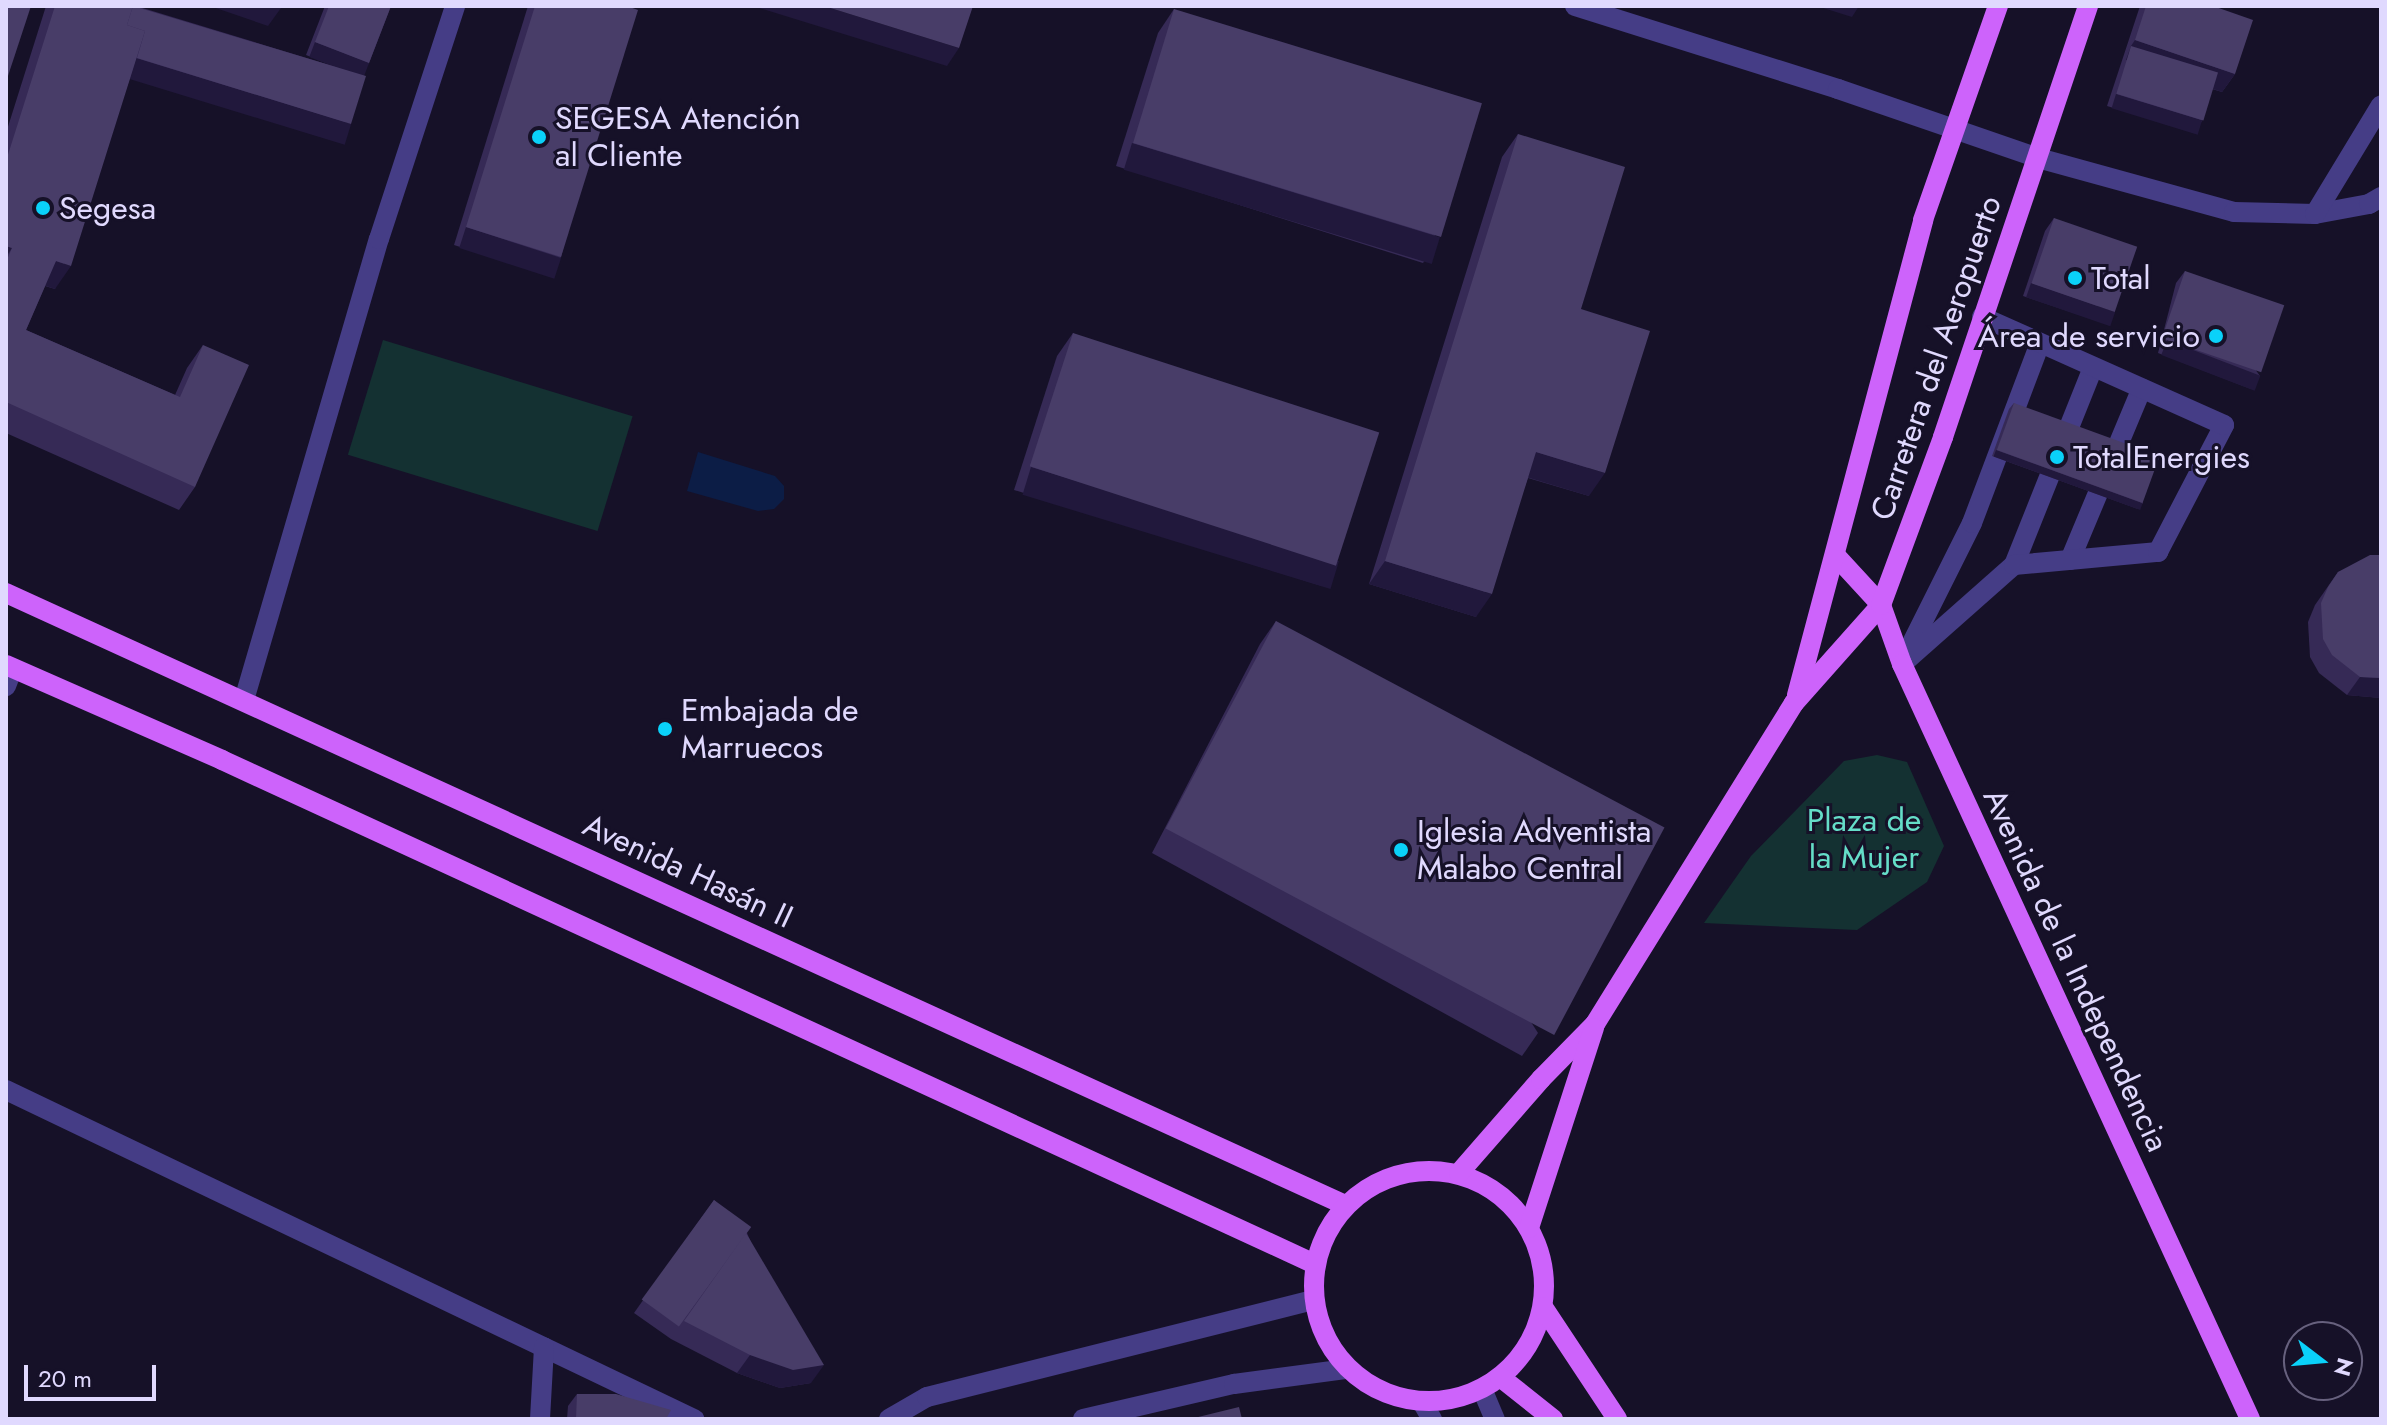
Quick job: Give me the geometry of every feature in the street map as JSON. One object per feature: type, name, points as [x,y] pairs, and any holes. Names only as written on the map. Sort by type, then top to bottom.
[{"type":"main road","name":"Carretera del Aeropuerto","points":[[1794,703],[1836,556],[1923,220],[1957,131],[1998,6]]},
{"type":"main road","name":"Carretera del Aeropuerto","points":[[1459,1173],[1541,1079],[1595,1024],[1794,703],[1881,605],[1943,437],[2088,6]]},
{"type":"main road","name":"Avenida de la Independencia","points":[[1836,556],[1881,605],[1902,664],[2250,1419]]},
{"type":"main road","name":"Avenida Hasán II","points":[[6,593],[1345,1205]]},
{"type":"main road","points":[[8,673],[222,760],[1315,1264]]},
{"type":"main road","name":"Carretera del Aeropuerto","points":[[1529,1228],[1595,1024]]},
{"type":"main road","points":[[1428,1169],[1459,1173],[1499,1194],[1529,1228],[1540,1252],[1544,1279],[1543,1307],[1534,1333],[1520,1357],[1500,1377],[1482,1389],[1427,1410],[1369,1386],[1347,1369],[1331,1348],[1313,1300],[1315,1264],[1326,1233],[1345,1205],[1369,1185],[1398,1174],[1428,1169]]},
{"type":"main road","points":[[1543,1307],[1617,1419]]},
{"type":"main road","points":[[1500,1377],[1553,1419]]},
{"type":"street","points":[[244,700],[379,239],[455,6]]},
{"type":"street","points":[[1575,6],[2038,158],[2234,212],[2315,214],[2369,204],[2381,197]]},
{"type":"street","points":[[2315,214],[2381,105]]},
{"type":"street","points":[[1982,317],[2224,425],[2158,552],[2014,565]]},
{"type":"street","points":[[1902,664],[1972,523],[2040,343]]},
{"type":"street","points":[[1902,664],[2014,565],[2093,367]]},
{"type":"street","points":[[2070,560],[2142,388]]},
{"type":"street","points":[[6,1090],[694,1419]]},
{"type":"street","points":[[889,1419],[927,1397],[1313,1300]]},
{"type":"street","points":[[540,1419],[544,1347]]},
{"type":"street","points":[[1083,1419],[1234,1384],[1347,1369]]},
{"type":"street","points":[[1482,1389],[1495,1419]]},
{"type":"green space","points":[[383,340],[633,416],[598,531],[348,455]]},
{"type":"green space","name":"Plaza de la Mujer","points":[[1877,755],[1907,762],[1944,846],[1927,882],[1857,930],[1704,923],[1751,856],[1844,761]]},
{"type":"water","points":[[698,452],[775,476],[784,486],[784,499],[774,509],[758,511],[687,491]]},
{"type":"building","points":[[6,6],[31,6],[6,82]]},
{"type":"building","name":"Segesa","points":[[55,6],[133,6],[127,25],[145,31],[71,266],[56,261],[26,330],[180,397],[203,345],[249,365],[195,487],[6,402],[6,262],[12,248],[6,246],[6,161]]},
{"type":"building","points":[[133,6],[366,76],[351,124],[137,58],[145,31],[127,25]]},
{"type":"building","points":[[329,6],[391,6],[369,63],[315,42]]},
{"type":"building","name":"SEGESA Atención al Cliente","points":[[535,6],[627,6],[638,10],[561,257],[466,227]]},
{"type":"building","points":[[824,6],[973,6],[959,48]]},
{"type":"building","points":[[2146,6],[2213,6],[2253,20],[2235,74],[2135,40]]},
{"type":"building","points":[[1174,9],[1482,103],[1441,237],[1133,143]]},
{"type":"building","points":[[2131,46],[2218,73],[2203,120],[2116,94]]},
{"type":"building","points":[[1518,134],[1625,167],[1581,309],[1650,331],[1605,473],[1536,452],[1492,594],[1385,561]]},
{"type":"building","name":"Total","points":[[2054,218],[2137,247],[2115,312],[2032,283]]},
{"type":"building","name":"Área de servicio","points":[[2185,271],[2284,305],[2261,372],[2162,338]]},
{"type":"building","points":[[1073,333],[1379,433],[1336,566],[1030,466]]},
{"type":"building","points":[[2014,403],[2160,456],[2143,503],[1997,450]]},
{"type":"building","points":[[2370,555],[2381,555],[2381,678],[2360,677],[2332,655],[2323,639],[2321,603],[2328,587],[2338,572]]},
{"type":"building","name":"Iglesia Adventista Malabo Central","points":[[1276,621],[1664,828],[1554,1035],[1166,828]]},
{"type":"building","points":[[714,1200],[751,1227],[679,1327],[642,1300]]},
{"type":"building","points":[[746,1233],[824,1365],[793,1370],[750,1355],[684,1321]]},
{"type":"building","points":[[577,1394],[616,1394],[671,1410],[666,1419],[576,1419]]},
{"type":"building","points":[[1239,1407],[1242,1419],[1190,1419]]},
{"type":"place","name":"SEGESA Atención al Cliente","points":[[539,137]]},
{"type":"place","name":"Segesa","points":[[43,208]]},
{"type":"place","name":"Total","points":[[2075,278]]},
{"type":"place","name":"Área de servicio","points":[[2216,336]]},
{"type":"place","name":"TotalEnergies","points":[[2057,457]]},
{"type":"place","name":"Embajada de Marruecos","points":[[665,729]]},
{"type":"place","name":"Iglesia Adventista Malabo Central","points":[[1401,850]]}]
